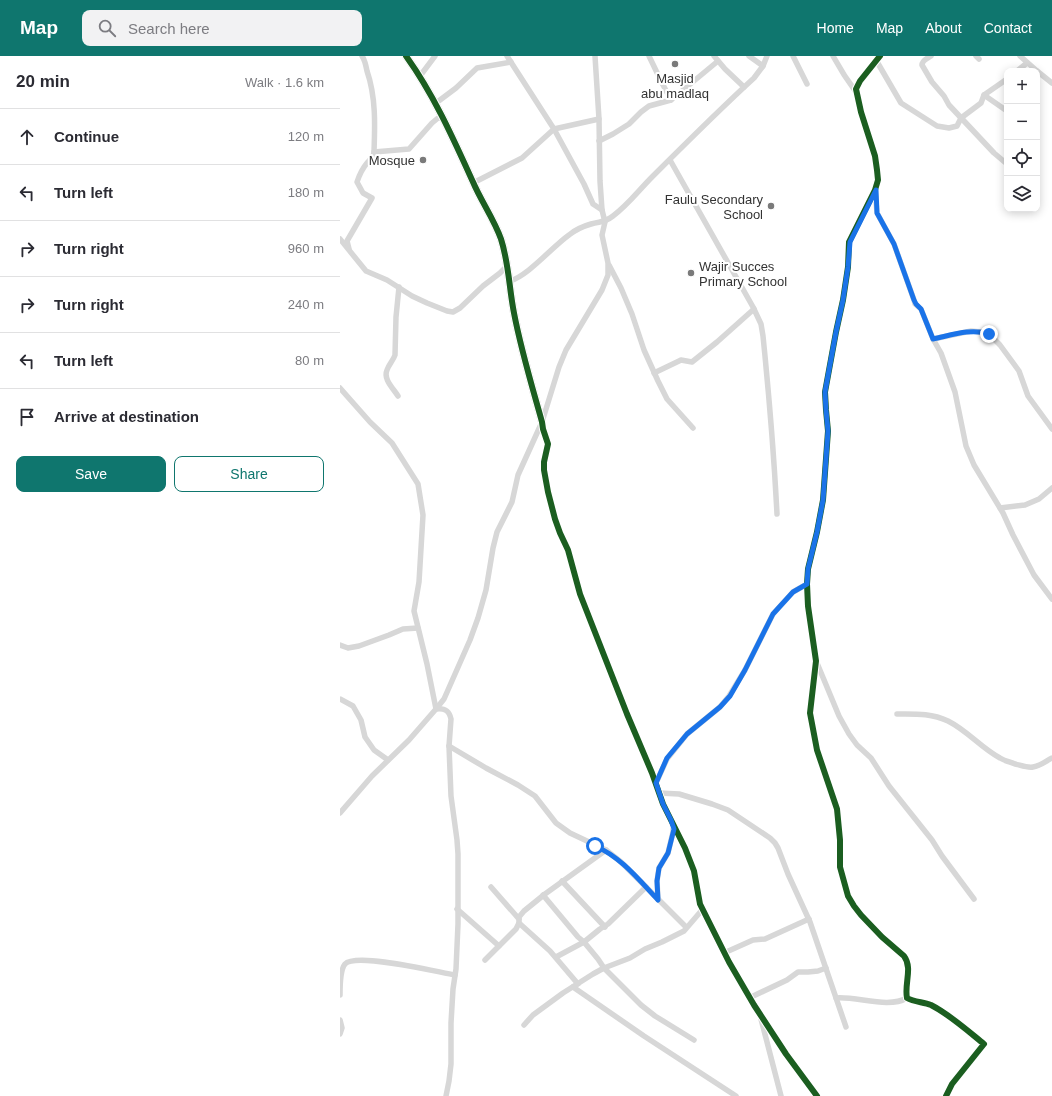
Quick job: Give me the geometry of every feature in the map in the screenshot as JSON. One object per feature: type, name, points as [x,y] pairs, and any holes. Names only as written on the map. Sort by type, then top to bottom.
[{"type":"street","points":[[349,249],[347,241],[372,198],[363,192],[357,182],[367,162],[374,156],[375,110],[370,79],[362,56]]},
{"type":"street","points":[[406,56],[436,103],[500,238],[508,265],[514,312],[523,356],[548,444],[544,462],[544,470],[555,520],[568,550],[580,594],[659,793],[694,871],[702,910],[749,998],[786,1054],[818,1096]]},
{"type":"street","points":[[420,76],[435,56]]},
{"type":"street","points":[[507,56],[554,130],[594,204],[602,210]]},
{"type":"street","points":[[340,813],[372,776],[409,740],[444,699],[470,640],[486,590],[497,532],[512,502],[518,475],[542,422],[559,367],[566,350],[602,290],[608,275],[608,263],[602,235],[605,222],[602,210],[600,181],[599,119],[595,56]]},
{"type":"street","points":[[649,56],[671,100]]},
{"type":"street","points":[[714,56],[744,87]]},
{"type":"street","points":[[749,56],[763,66]]},
{"type":"street","points":[[510,281],[517,279],[530,269],[570,234],[590,224],[605,222],[624,206],[754,78],[763,66],[767,56]]},
{"type":"street","points":[[793,56],[807,84]]},
{"type":"street","points":[[833,56],[856,92],[878,170],[876,190],[877,213],[894,244],[914,300],[921,309],[933,339],[941,353],[955,392],[966,446],[974,465],[1000,508],[1034,576],[1052,599]]},
{"type":"street","points":[[931,56],[923,61],[922,65],[932,82],[944,96],[949,105],[994,153],[1004,161]]},
{"type":"street","points":[[1020,56],[1033,68]]},
{"type":"street","points":[[856,92],[858,83],[878,58],[901,103],[937,126],[949,128],[957,126],[962,118],[981,103],[984,95],[1004,81]]},
{"type":"street","points":[[599,141],[629,124],[649,106],[671,100],[718,61]]},
{"type":"street","points":[[436,103],[456,88],[477,68],[511,62]]},
{"type":"street","points":[[1021,68],[1027,63]]},
{"type":"street","points":[[1040,73],[1052,83]]},
{"type":"street","points":[[984,95],[1004,109]]},
{"type":"street","points":[[374,152],[408,149],[432,123],[438,118],[443,118]]},
{"type":"street","points":[[473,183],[522,158],[554,130],[599,119]]},
{"type":"street","points":[[670,160],[761,324],[775,470],[777,514]]},
{"type":"street","points":[[876,190],[850,242],[843,300],[825,392],[828,431],[824,493],[808,569],[808,606],[816,660],[839,716],[849,734],[857,745],[871,758],[889,786],[932,840],[942,856],[974,898]]},
{"type":"street","points":[[340,239],[366,271],[387,280],[412,296],[447,312],[453,312],[460,308],[508,265]]},
{"type":"street","points":[[608,263],[621,288],[654,373],[667,399],[693,428]]},
{"type":"street","points":[[398,396],[387,380],[386,373],[395,355],[396,317],[399,287]]},
{"type":"street","points":[[654,373],[681,360],[692,362],[754,309]]},
{"type":"street","points":[[933,339],[971,331],[989,334],[1000,345],[1019,371],[1028,396],[1052,429]]},
{"type":"street","points":[[340,388],[370,422],[392,443],[418,484],[423,515],[419,582],[414,611],[436,710]]},
{"type":"street","points":[[1000,508],[1025,506],[1039,499],[1052,488]]},
{"type":"street","points":[[656,783],[667,758],[687,734],[720,707],[730,696],[745,670],[773,614],[793,592],[807,584]]},
{"type":"street","points":[[340,648],[359,646],[403,629],[418,628]]},
{"type":"street","points":[[340,645],[348,648]]},
{"type":"street","points":[[816,660],[810,713],[817,750],[837,809],[841,873],[848,896],[854,906],[882,937],[907,960],[907,998]]},
{"type":"street","points":[[340,699],[353,706],[361,720],[365,737],[374,750],[388,760]]},
{"type":"street","points":[[436,710],[443,708],[451,719],[449,746],[451,796],[458,854],[458,909],[455,975],[452,989],[451,1064],[450,1081],[446,1096]]},
{"type":"street","points":[[897,714],[929,714],[949,721],[1001,758],[1021,766],[1031,768],[1038,766],[1052,758]]},
{"type":"street","points":[[449,746],[535,796],[556,823],[570,833],[606,850],[621,862],[686,928]]},
{"type":"street","points":[[659,793],[679,794],[728,810],[770,838],[775,843],[809,919],[846,1027]]},
{"type":"street","points":[[658,900],[657,889],[659,868],[668,853],[674,832],[671,820]]},
{"type":"street","points":[[485,960],[516,929],[521,914],[524,911],[543,895],[606,850]]},
{"type":"street","points":[[562,881],[604,927]]},
{"type":"street","points":[[491,887],[519,921],[556,957],[576,986],[638,1032],[736,1096]]},
{"type":"street","points":[[556,957],[584,942],[604,927],[646,887]]},
{"type":"street","points":[[543,895],[578,937],[584,942],[604,968],[641,1005],[655,1016],[694,1040]]},
{"type":"street","points":[[458,909],[499,946]]},
{"type":"street","points":[[524,1025],[533,1015],[593,974],[630,958],[645,949],[684,931],[702,910]]},
{"type":"street","points":[[724,953],[753,940],[765,940],[809,919]]},
{"type":"street","points":[[340,995],[341,976],[344,965],[359,960],[378,960],[455,975]]},
{"type":"street","points":[[749,998],[785,981],[798,972],[818,971],[826,968]]},
{"type":"street","points":[[836,998],[842,997],[868,1001],[889,1002],[898,1002],[907,998],[931,1005],[967,1030],[984,1044],[952,1084],[946,1096]]},
{"type":"street","points":[[759,1014],[781,1096]]},
{"type":"street","points":[[340,1020],[342,1028],[340,1034]]},
{"type":"cycle path","points":[[406,56],[442,117],[501,239],[506,258],[512,304],[520,341],[548,444],[544,462],[544,470],[555,519],[568,550],[580,594],[627,714],[652,773],[663,804],[685,848],[694,871],[700,904],[729,962],[754,1005],[786,1054],[817,1096]]},
{"type":"cycle path","points":[[880,56],[860,81],[856,89],[861,112],[875,156],[878,180],[875,190],[849,242],[848,267],[843,300],[825,392],[828,431],[823,500],[808,569],[807,584],[808,606],[816,661],[810,713],[817,750],[837,809],[840,840],[840,867],[848,896],[861,915],[882,937],[904,956],[907,961],[907,998],[931,1005],[945,1013],[984,1044],[952,1084],[946,1096]]},
{"type":"place","name":"Masjid abu madlaq","points":[[675,64]]},
{"type":"place","name":"Mosque","points":[[423,160]]},
{"type":"place","name":"Faulu Secondary School","points":[[771,206]]},
{"type":"place","name":"Wajir Succes Primary School","points":[[691,273]]},
{"type":"route","points":[[595,846],[606,850],[621,862],[658,900],[657,881],[659,868],[668,853],[674,832],[671,820],[663,804],[656,783],[667,758],[687,734],[720,707],[730,696],[745,670],[773,614],[793,592],[807,584],[808,569],[823,500],[828,431],[825,392],[843,300],[850,242],[876,190],[877,213],[894,244],[908,286],[916,304],[921,309],[933,339],[971,331],[989,334]]}]
